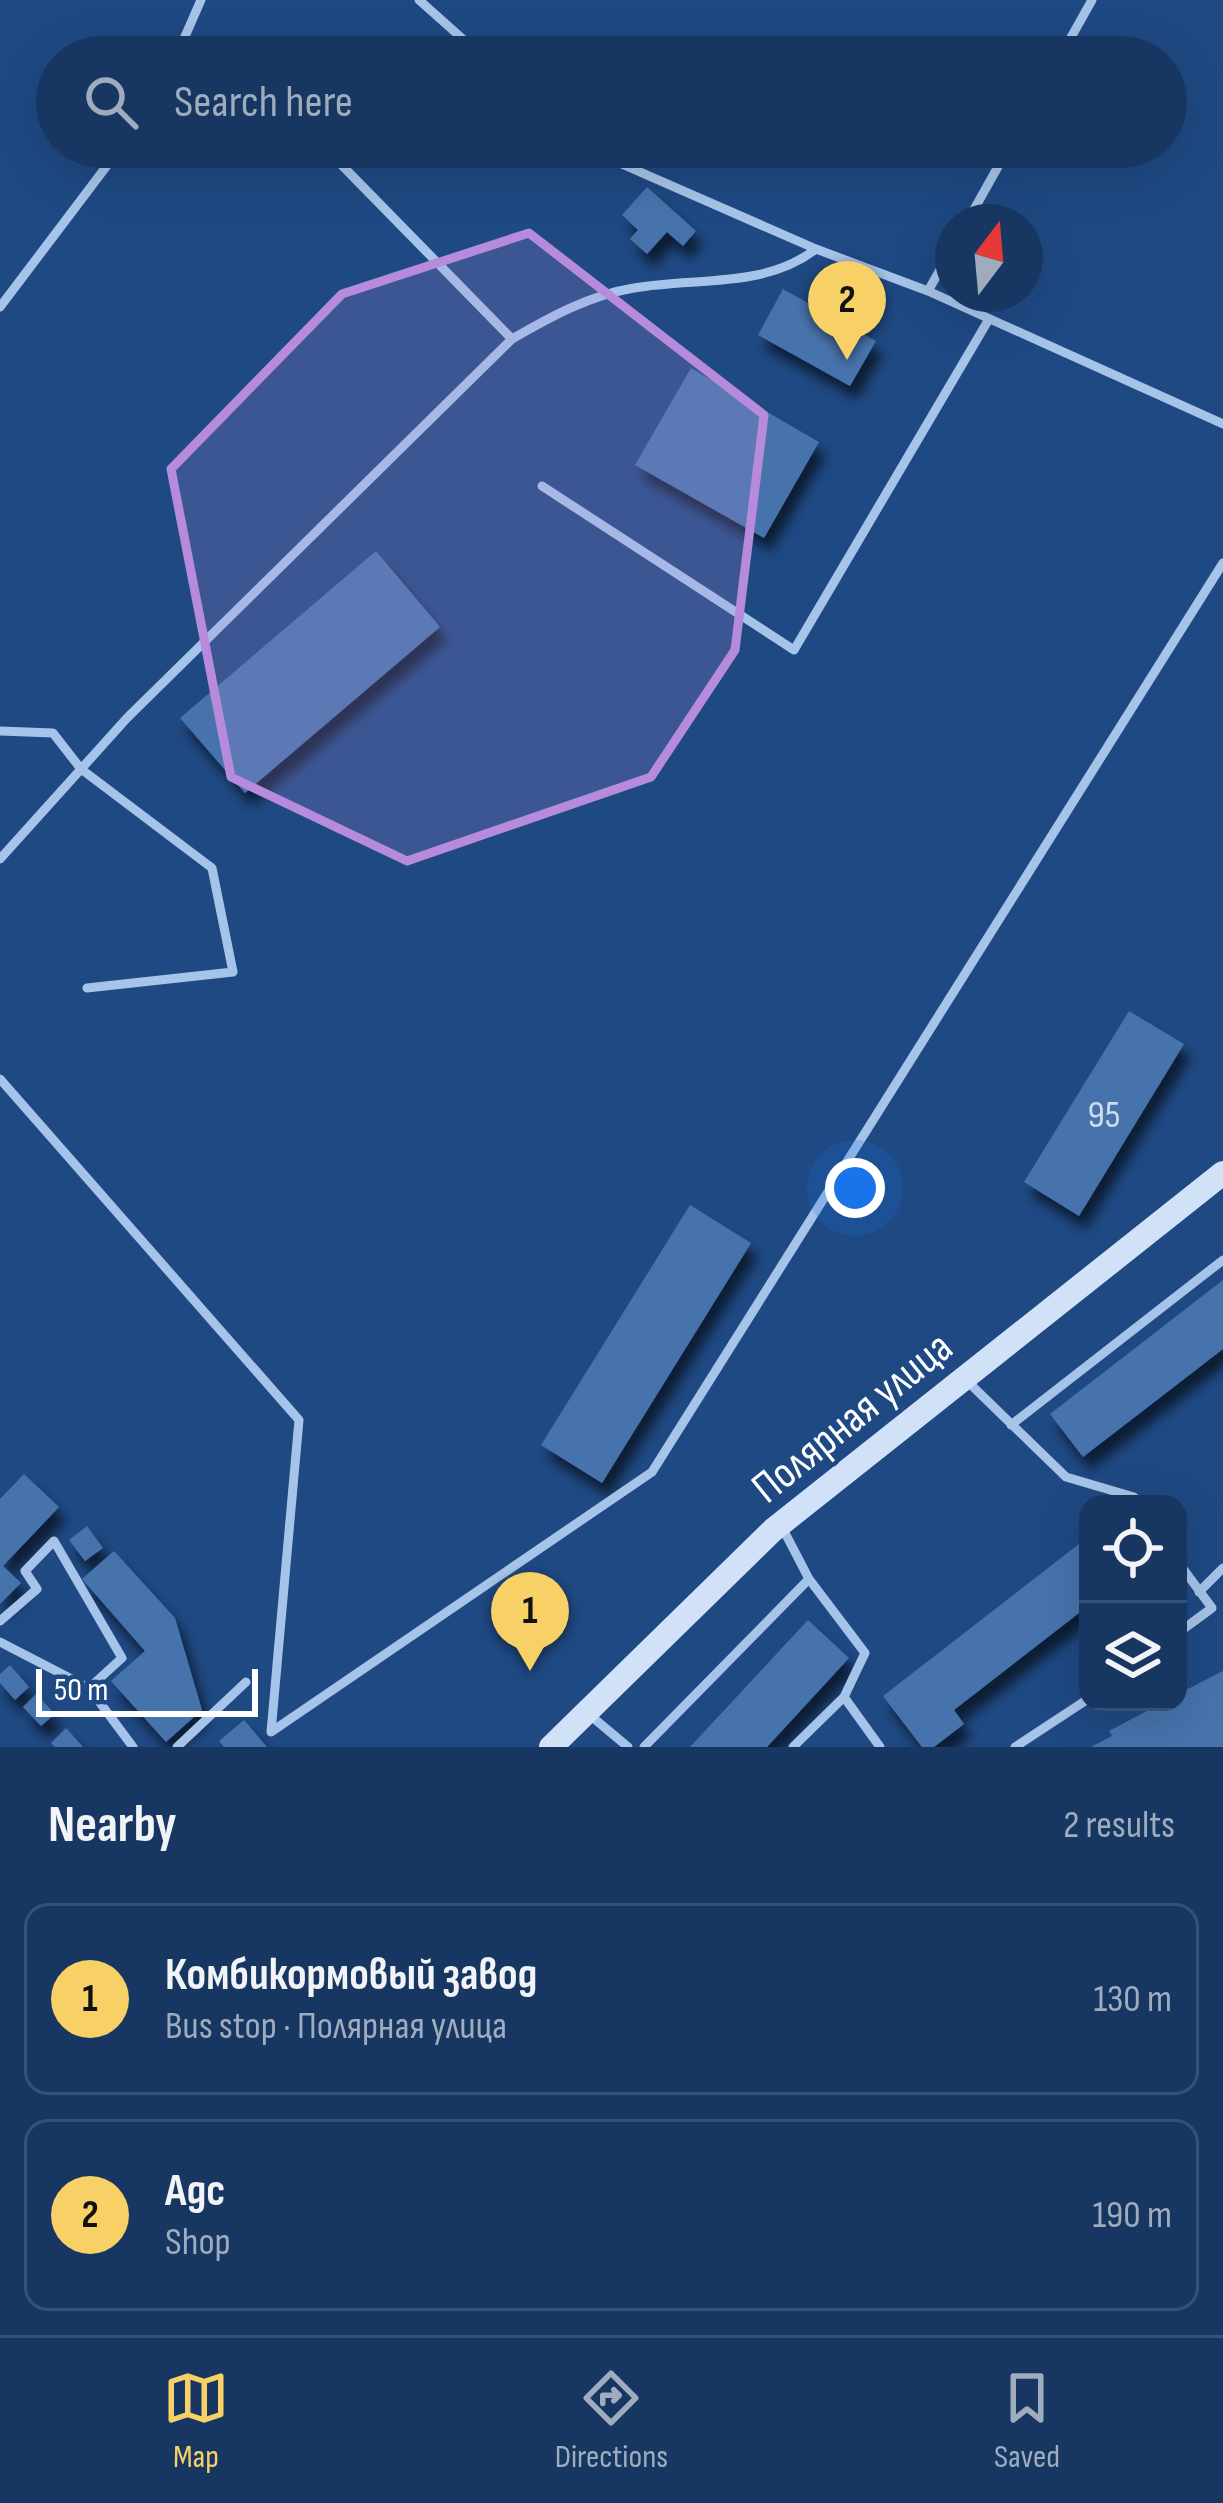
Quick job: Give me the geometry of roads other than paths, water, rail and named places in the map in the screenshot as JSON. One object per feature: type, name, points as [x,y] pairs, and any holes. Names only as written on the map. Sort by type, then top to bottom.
[{"type":"main road","name":"Полярная улица","points":[[551,1747],[781,1524],[1223,1173]]},
{"type":"lane","points":[[185,36],[201,0]]},
{"type":"lane","points":[[419,0],[459,36]]},
{"type":"lane","points":[[1072,36],[1092,0]]},
{"type":"lane","points":[[0,307],[105,168]]},
{"type":"lane","points":[[345,168],[512,339]]},
{"type":"lane","points":[[631,168],[928,292],[1223,424]]},
{"type":"lane","points":[[977,204],[998,168]]},
{"type":"lane","points":[[0,859],[127,718],[512,339],[567,308],[631,288],[757,277],[798,263],[817,249]]},
{"type":"lane","points":[[928,292],[935,279]]},
{"type":"lane","points":[[542,486],[794,650],[989,319]]},
{"type":"lane","points":[[0,1079],[299,1420],[271,1732],[652,1472],[1223,562]]},
{"type":"lane","points":[[0,731],[53,733],[81,769],[212,868],[233,972],[87,988]]},
{"type":"lane","points":[[1012,1425],[1223,1260]]},
{"type":"lane","points":[[964,1379],[1066,1478],[1127,1495]]},
{"type":"lane","points":[[781,1524],[809,1579],[865,1653],[844,1697],[793,1747]]},
{"type":"lane","points":[[0,1622],[37,1589],[25,1571],[54,1541],[122,1658],[89,1688]]},
{"type":"lane","points":[[1199,1592],[1223,1568]]},
{"type":"lane","points":[[1187,1575],[1212,1608],[1187,1627]]},
{"type":"lane","points":[[644,1747],[809,1579]]},
{"type":"lane","points":[[1210,1580],[1223,1586]]},
{"type":"lane","points":[[0,1642],[89,1688],[133,1747]]},
{"type":"lane","points":[[177,1747],[246,1682]]},
{"type":"lane","points":[[844,1697],[880,1747]]},
{"type":"lane","points":[[1015,1747],[1079,1706]]},
{"type":"lane","points":[[586,1712],[628,1747]]},
{"type":"place","name":"Адс","points":[[847,360]]},
{"type":"place","name":"Комбикормовый завод","points":[[530,1671]]}]
